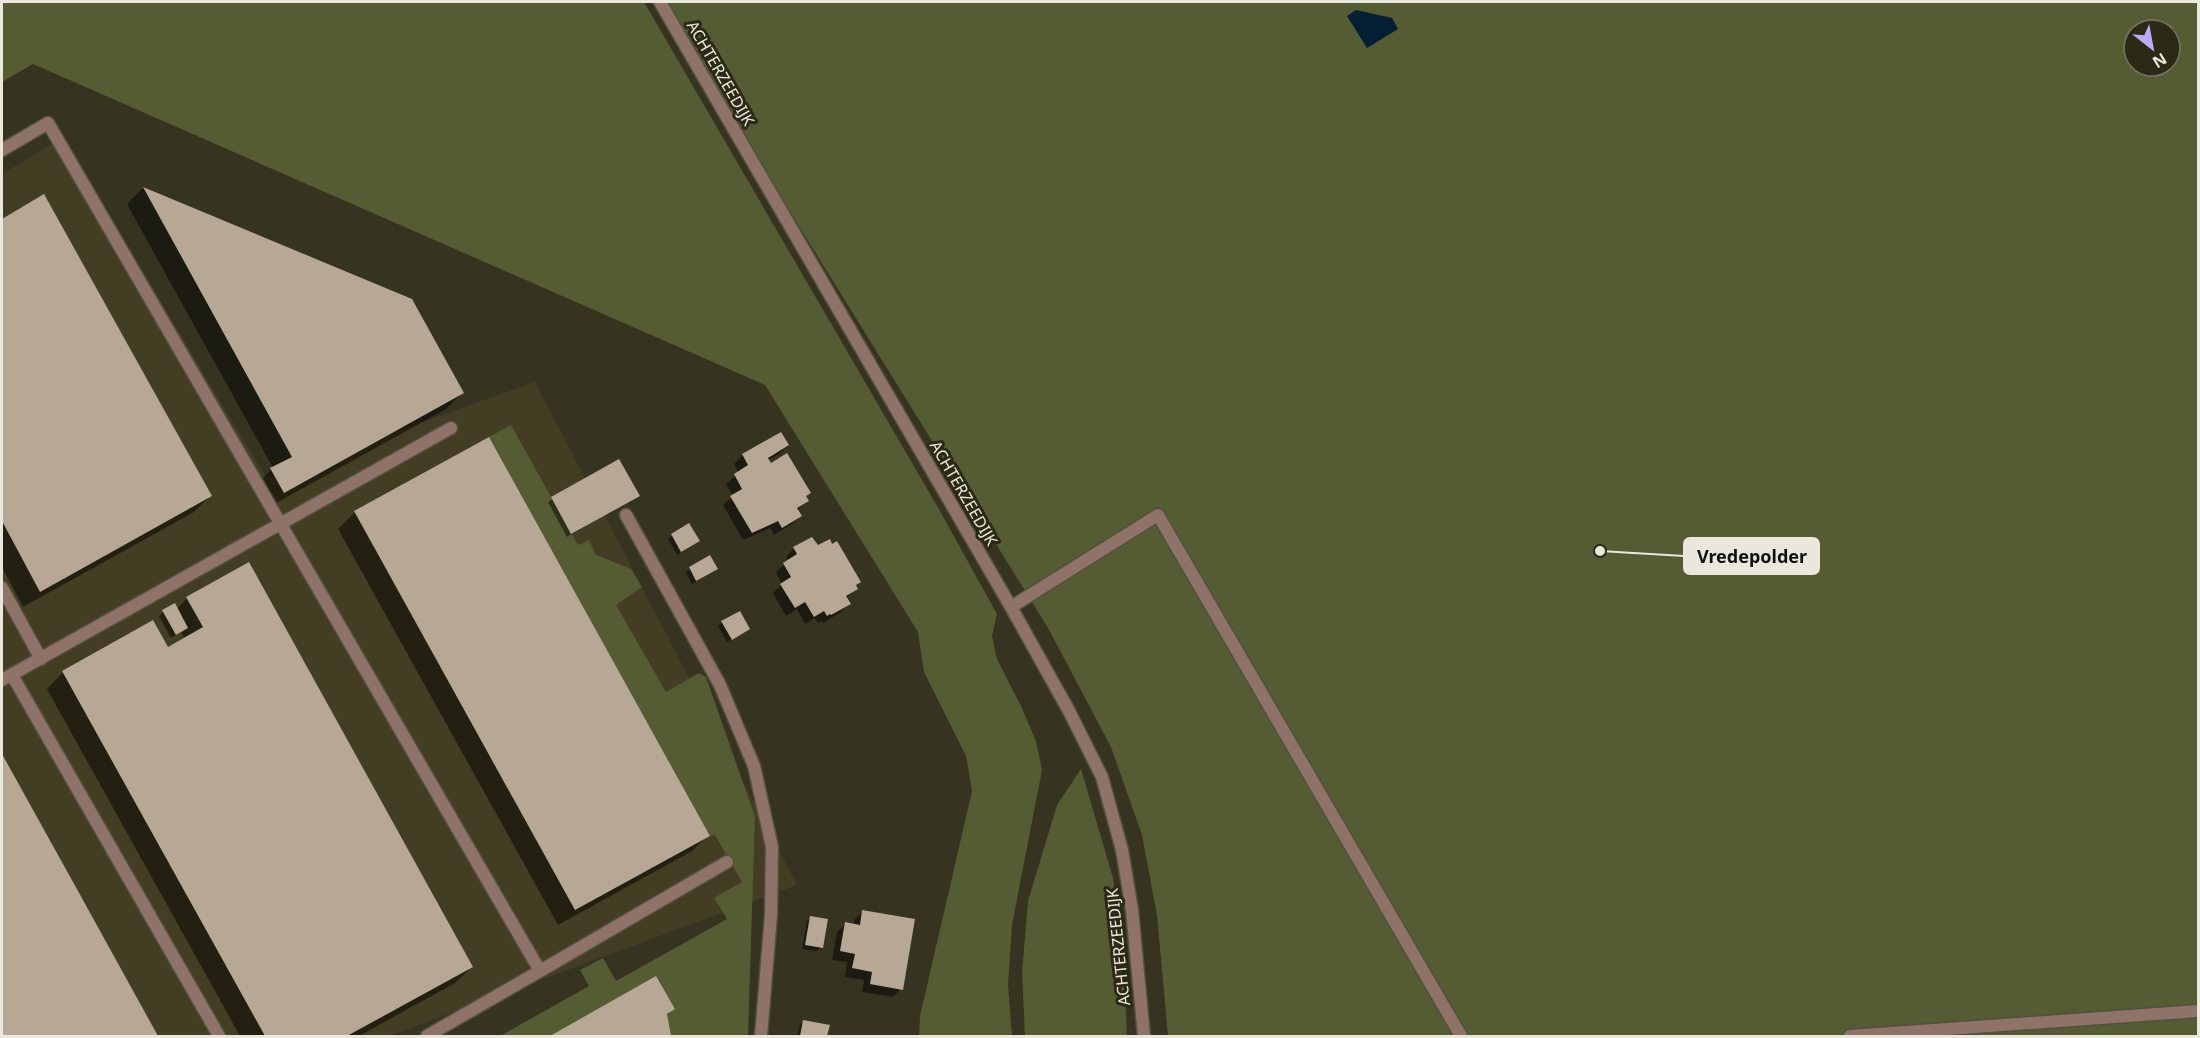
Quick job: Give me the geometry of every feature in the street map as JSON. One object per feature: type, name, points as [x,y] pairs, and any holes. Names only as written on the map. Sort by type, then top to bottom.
[{"type":"street","name":"ACHTERZEEDIJK","points":[[660,2],[1011,607],[1069,711],[1102,777],[1124,860],[1132,910],[1144,1036]]},
{"type":"street","points":[[2,150],[48,123],[540,971]]},
{"type":"street","points":[[219,1036],[7,678],[451,428]]},
{"type":"street","points":[[626,515],[720,685],[754,766],[772,847],[771,915],[761,1036]]},
{"type":"street","points":[[1011,607],[1158,515],[1461,1036]]},
{"type":"street","points":[[2,588],[41,659]]},
{"type":"street","points":[[427,1036],[727,862]]},
{"type":"street","points":[[1850,1036],[2199,1011]]},
{"type":"shaded area","points":[[62,138],[266,477],[535,382],[797,885],[389,1036],[2,1036],[2,174]]},
{"type":"green space","points":[[2,2],[644,2],[940,511],[997,614],[992,636],[997,659],[1036,741],[1042,770],[1012,925],[1008,985],[1012,1036],[919,1036],[920,1016],[972,791],[966,756],[924,672],[918,632],[765,385],[33,64],[2,82]]},
{"type":"green space","points":[[660,2],[2198,2],[2198,1036],[1168,1036],[1157,915],[1142,835],[1111,747],[1048,628]]},
{"type":"green space","points":[[511,425],[578,545],[589,540],[596,555],[631,569],[642,587],[616,605],[666,692],[699,673],[706,677],[755,817],[748,1036],[500,1036],[589,986],[580,970],[603,958],[616,981],[727,919],[714,898],[742,882],[715,835],[710,836],[489,437]]},
{"type":"green space","points":[[1081,769],[1113,878],[1124,972],[1127,1036],[1025,1036],[1022,972],[1028,901],[1057,805]]},
{"type":"water","points":[[1356,10],[1392,18],[1398,29],[1367,48],[1347,16]]},
{"type":"building","points":[[143,187],[412,299],[464,393],[284,493],[270,468],[292,457]]},
{"type":"building","points":[[44,194],[212,496],[40,592],[2,521],[2,219]]},
{"type":"building","points":[[781,432],[789,445],[768,458],[771,463],[787,453],[811,493],[806,496],[809,501],[797,508],[802,516],[782,528],[778,521],[752,533],[730,496],[742,489],[734,474],[748,465],[742,454]]},
{"type":"building","points":[[489,437],[710,836],[575,910],[354,511]]},
{"type":"building","points":[[619,459],[640,496],[571,534],[551,497]]},
{"type":"building","points":[[689,523],[700,541],[681,552],[671,534]]},
{"type":"building","points":[[812,537],[818,545],[830,539],[832,544],[837,541],[861,582],[856,585],[858,589],[846,596],[851,604],[827,616],[824,611],[814,617],[805,602],[795,608],[780,584],[791,577],[783,563],[797,554],[793,547]]},
{"type":"building","points":[[710,555],[718,569],[696,581],[689,567]]},
{"type":"building","points":[[249,562],[473,967],[347,1036],[265,1036],[62,671],[153,620],[168,647],[203,627],[186,597]]},
{"type":"building","points":[[175,603],[188,628],[176,635],[162,610]]},
{"type":"building","points":[[740,611],[750,629],[732,640],[721,621]]},
{"type":"building","points":[[2,754],[78,891],[158,1036],[2,1036]]},
{"type":"building","points":[[862,910],[915,919],[903,990],[870,984],[872,972],[852,968],[855,954],[840,951],[845,922],[860,925]]},
{"type":"building","points":[[810,916],[828,919],[823,948],[805,945]]},
{"type":"building","points":[[656,976],[675,1009],[667,1014],[671,1036],[550,1036]]},
{"type":"building","points":[[803,1020],[830,1025],[827,1036],[800,1036]]},
{"type":"place","name":"Vredepolder","points":[[1600,551]]}]
